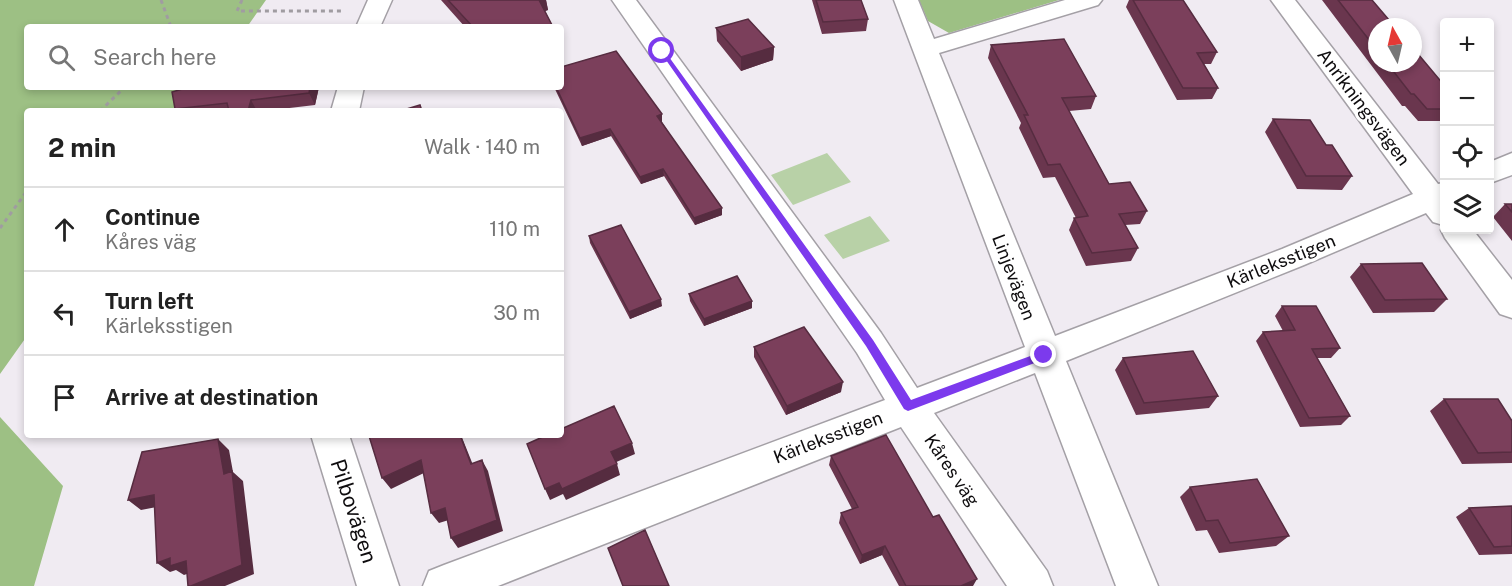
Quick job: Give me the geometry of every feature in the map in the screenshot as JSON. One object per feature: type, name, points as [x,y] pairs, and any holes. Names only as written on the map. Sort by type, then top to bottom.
[{"type":"street","name":"Kåres väg","points":[[624,0],[869,343],[908,406],[1032,586]]},
{"type":"street","name":"Linjevägen","points":[[906,0],[1044,355],[1137,586]]},
{"type":"street","points":[[925,49],[1090,0]]},
{"type":"street","name":"Anrikningsvägen","points":[[1283,0],[1440,202]]},
{"type":"street","points":[[346,108],[350,90]]},
{"type":"street","points":[[1494,171],[1512,163]]},
{"type":"street","name":"Kärleksstigen","points":[[444,586],[1440,202]]},
{"type":"street","points":[[1459,234],[1512,305]]},
{"type":"street","name":"Pilbovägen","points":[[331,438],[378,586]]},
{"type":"path","points":[[161,0],[170,24]]},
{"type":"path","points":[[242,0],[237,11],[374,13]]},
{"type":"path","points":[[103,108],[122,90]]},
{"type":"path","points":[[0,228],[24,195]]},
{"type":"green space","points":[[0,0],[266,0],[249,24],[24,24],[24,90],[202,90],[189,108],[24,108],[24,340],[0,374]]},
{"type":"green space","points":[[919,0],[1059,0],[949,33],[928,21]]},
{"type":"green space","points":[[827,153],[851,182],[793,205],[771,175]]},
{"type":"green space","points":[[870,216],[890,241],[843,259],[824,235]]},
{"type":"green space","points":[[0,417],[63,486],[34,586],[0,586]]},
{"type":"building","points":[[448,0],[539,0],[551,24],[470,24]]},
{"type":"building","points":[[816,0],[861,0],[868,19],[823,22]]},
{"type":"building","points":[[1133,0],[1183,0],[1217,52],[1197,53],[1218,88],[1183,88]]},
{"type":"building","points":[[1338,0],[1372,0],[1387,18],[1368,18],[1368,38]]},
{"type":"building","points":[[748,19],[774,47],[741,57],[716,28]]},
{"type":"building","points":[[1064,39],[1096,96],[1062,98],[1109,184],[1130,182],[1147,211],[1119,214],[1138,248],[1092,253],[1074,218],[1088,216],[1060,164],[1048,165],[1024,115],[1028,115],[991,45]]},
{"type":"building","points":[[616,51],[662,114],[657,116],[722,208],[694,218],[663,169],[640,177],[610,129],[580,138],[557,90],[564,90],[564,66]]},
{"type":"building","points":[[1422,59],[1440,80],[1440,109],[1427,109],[1414,94],[1411,94],[1394,72],[1422,72]]},
{"type":"building","points":[[179,90],[310,90],[309,93],[251,100],[249,108],[228,108],[227,103],[175,108],[172,92]]},
{"type":"building","points":[[1273,119],[1310,120],[1326,145],[1332,145],[1352,176],[1306,176]]},
{"type":"building","points":[[1505,204],[1512,204],[1512,212]]},
{"type":"building","points":[[621,225],[661,299],[629,312],[589,236]]},
{"type":"building","points":[[1422,263],[1447,299],[1385,300],[1361,264]]},
{"type":"building","points":[[737,276],[752,301],[704,319],[689,294]]},
{"type":"building","points":[[1282,306],[1316,306],[1340,348],[1312,349],[1350,416],[1309,418],[1263,332],[1295,330]]},
{"type":"building","points":[[804,327],[843,382],[787,406],[754,347]]},
{"type":"building","points":[[1193,351],[1218,396],[1144,403],[1123,358]]},
{"type":"building","points":[[1444,399],[1498,399],[1512,421],[1512,452],[1478,453]]},
{"type":"building","points":[[614,406],[632,443],[611,452],[617,464],[562,489],[559,483],[545,489],[527,444],[540,438],[564,438],[564,428]]},
{"type":"building","points":[[886,435],[933,517],[939,515],[977,579],[961,586],[906,586],[885,546],[862,555],[841,513],[858,507],[831,456]]},
{"type":"building","points":[[370,438],[461,438],[471,464],[482,460],[497,520],[451,538],[445,508],[431,513],[421,460],[382,478]]},
{"type":"building","points":[[218,439],[224,474],[232,471],[242,565],[188,586],[186,561],[170,566],[170,558],[157,563],[154,495],[128,500],[142,452]]},
{"type":"building","points":[[1257,479],[1289,536],[1230,543],[1218,520],[1206,521],[1190,487]]},
{"type":"building","points":[[1512,506],[1512,546],[1494,547],[1469,508]]},
{"type":"building","points":[[645,530],[669,586],[623,586],[608,548]]},
{"type":"route","points":[[662,51],[702,111],[869,343],[908,406],[1044,355]]}]
